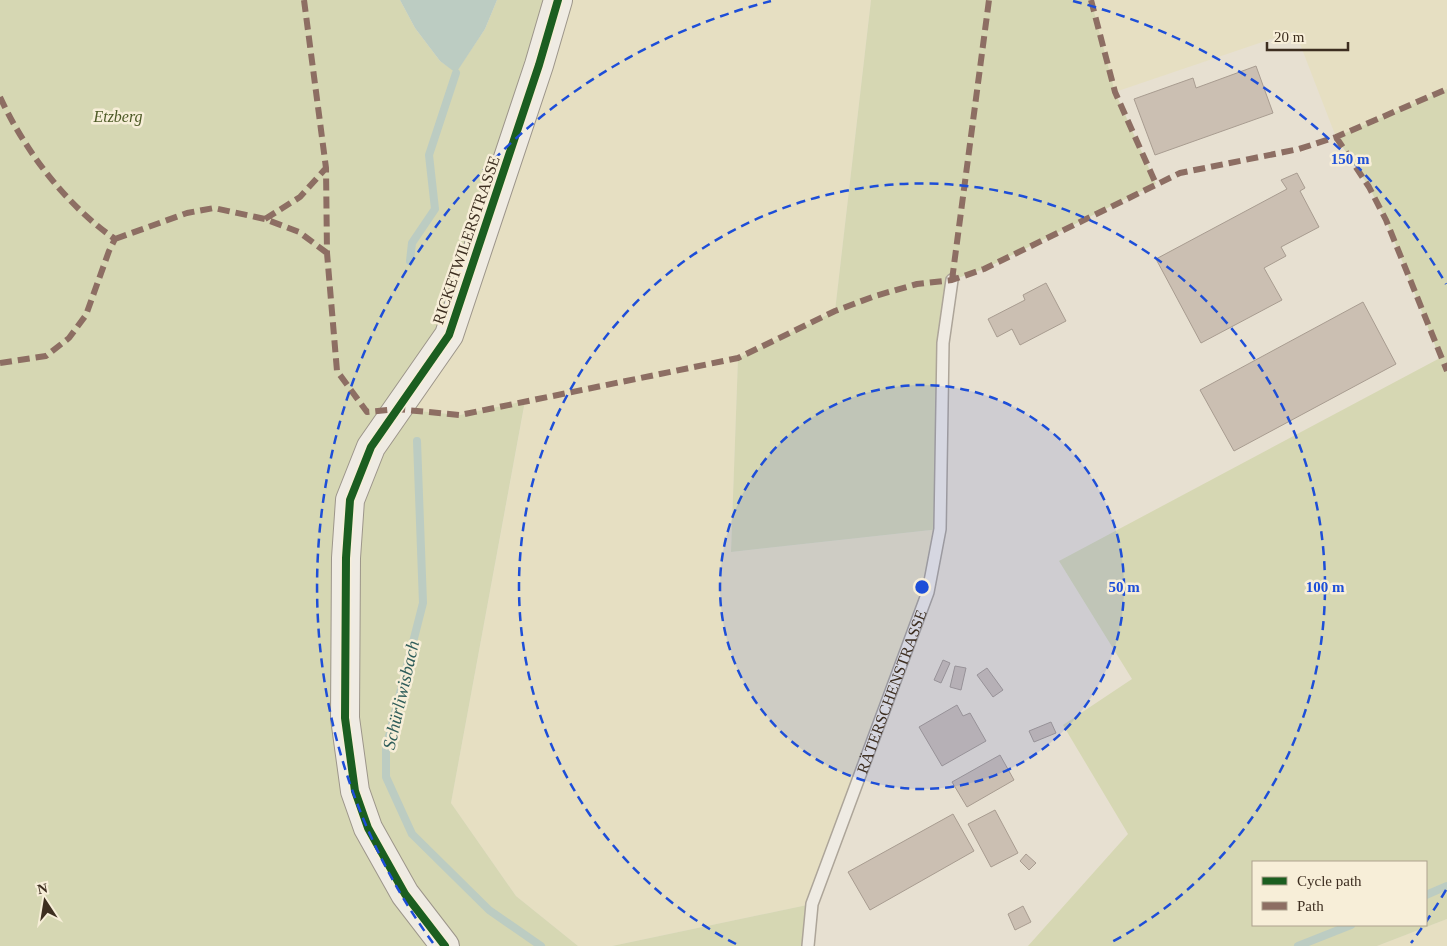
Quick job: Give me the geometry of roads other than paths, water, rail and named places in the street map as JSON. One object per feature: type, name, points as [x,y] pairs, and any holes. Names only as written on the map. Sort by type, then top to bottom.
[{"type":"street","name":"RICKETWILERSTRASSE","points":[[445,946],[405,894],[368,828],[355,791],[345,718],[346,558],[350,500],[371,447],[449,336],[539,65],[558,0]]},
{"type":"lane","name":"RÄTERSCHENSTRASSE","points":[[808,946],[812,904],[928,592],[940,529],[944,342],[952,280]]},
{"type":"waterway","name":"Schürliwisbach","points":[[410,261],[412,243],[435,209],[429,155],[456,73]]},
{"type":"waterway","name":"Schürliwisbach","points":[[417,441],[423,603],[386,748],[386,777],[412,834],[489,910],[541,946]]},
{"type":"waterway","points":[[1427,895],[1447,886]]},
{"type":"waterway","points":[[1298,946],[1348,926]]},
{"type":"park label","name":"Etzberg","points":[[118,116]]}]
